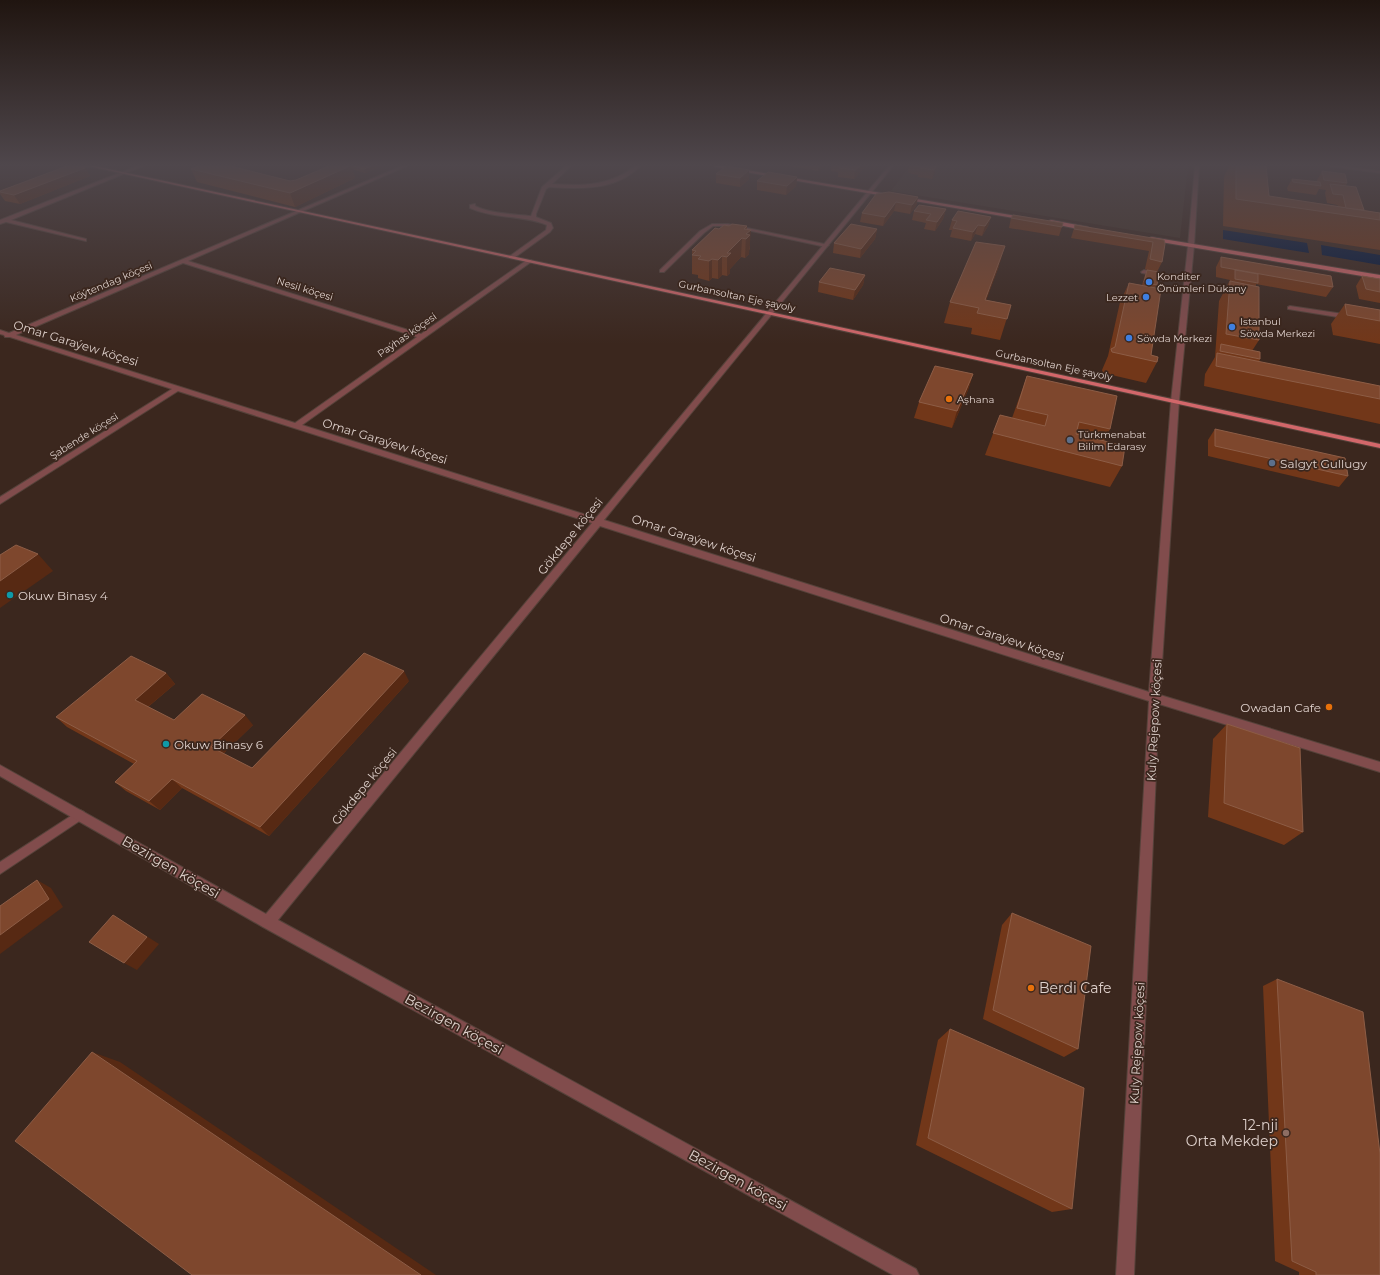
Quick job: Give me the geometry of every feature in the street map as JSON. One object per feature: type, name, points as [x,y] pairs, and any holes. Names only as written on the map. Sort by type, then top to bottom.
[{"type":"main road","name":"Gurbansoltan Eje şayoly","points":[[365,226],[1380,446]]},
{"type":"main road","points":[[1070,226],[1092,229]]},
{"type":"main road","points":[[1145,238],[1380,277]]},
{"type":"street","points":[[27,226],[84,240]]},
{"type":"street","name":"Köýtendag köçesi","points":[[0,339],[265,226]]},
{"type":"street","points":[[512,258],[548,231],[550,228],[549,226]]},
{"type":"street","name":"Gökdepe köçesi","points":[[268,922],[842,226]]},
{"type":"street","name":"Kuly Rejepow köçesi","points":[[1125,1275],[1154,698],[1175,402],[1191,246]]},
{"type":"street","name":"Nesil köçesi","points":[[182,261],[422,337]]},
{"type":"street","name":"Paýhas köçesi","points":[[296,426],[529,261]]},
{"type":"street","points":[[1290,308],[1356,318]]},
{"type":"street","name":"Omar Garaýew köçesi","points":[[0,332],[1154,698],[1380,767]]},
{"type":"street","name":"Şabende köçesi","points":[[0,501],[178,388]]},
{"type":"street","name":"Bezirgen köçesi","points":[[0,770],[268,922],[910,1275]]},
{"type":"lane","points":[[662,271],[702,232],[712,226],[720,226]]},
{"type":"lane","points":[[730,226],[826,245]]},
{"type":"lane","name":"Kuly Rejepow köçesi","points":[[1191,246],[1192,226]]},
{"type":"lane","points":[[1144,272],[1188,280]]},
{"type":"lane","points":[[0,869],[80,815]]},
{"type":"shaded area","points":[[1103,226],[1181,226],[1180,238]]},
{"type":"water","points":[[1223,230],[1307,243],[1309,253],[1223,239]]},
{"type":"water","points":[[1321,245],[1380,255],[1380,265],[1322,255]]},
{"type":"building","points":[[723,226],[747,226],[744,229],[751,230],[746,234],[750,235],[746,239],[742,238],[727,253],[731,253],[727,257],[722,256],[718,260],[712,259],[709,261],[698,259],[701,256],[692,255],[696,251],[692,250],[715,228],[719,229]]},
{"type":"building","points":[[850,226],[877,229],[861,249],[834,243]]},
{"type":"building","points":[[954,226],[978,226],[973,232],[953,228]]},
{"type":"building","points":[[1075,226],[1078,226],[1164,240],[1165,244],[1162,262],[1150,259],[1153,242],[1074,229]]},
{"type":"building","points":[[976,242],[1005,246],[985,300],[1011,305],[1007,319],[977,313],[979,308],[950,302]]},
{"type":"building","points":[[1221,257],[1331,276],[1333,287],[1221,267]]},
{"type":"building","points":[[830,268],[865,275],[855,290],[819,282]]},
{"type":"building","points":[[1147,270],[1159,272],[1157,285],[1144,282]]},
{"type":"building","points":[[1235,270],[1258,274],[1258,283],[1235,279]]},
{"type":"building","points":[[1362,276],[1380,279],[1380,292],[1366,289]]},
{"type":"building","points":[[1230,281],[1259,287],[1259,340],[1226,334]]},
{"type":"building","points":[[1129,283],[1161,289],[1151,355],[1158,357],[1157,362],[1112,352],[1111,349],[1115,347]]},
{"type":"building","points":[[1345,304],[1380,310],[1380,321],[1347,315]]},
{"type":"building","points":[[1221,344],[1260,352],[1260,359],[1220,351]]},
{"type":"building","points":[[1217,353],[1380,386],[1380,399],[1216,366]]},
{"type":"building","points":[[935,366],[973,374],[957,411],[919,402]]},
{"type":"building","points":[[1027,376],[1117,396],[1110,429],[1079,422],[1076,434],[1125,446],[1122,466],[993,433],[1000,415],[1045,426],[1048,415],[1017,408]]},
{"type":"building","points":[[1215,429],[1345,458],[1348,476],[1215,446]]},
{"type":"building","points":[[16,545],[38,554],[0,581],[0,555]]},
{"type":"building","name":"Okuw Binasy 6","points":[[364,653],[404,671],[260,827],[172,779],[149,801],[115,782],[137,761],[56,717],[131,656],[166,673],[135,700],[174,720],[202,694],[245,715],[211,747],[252,768]]},
{"type":"building","points":[[1227,724],[1300,748],[1303,832],[1224,803]]},
{"type":"building","points":[[37,880],[49,899],[0,935],[0,906]]},
{"type":"building","name":"Berdi Cafe","points":[[1012,913],[1091,946],[1078,1049],[993,1010]]},
{"type":"building","points":[[113,915],[147,937],[124,963],[89,942]]},
{"type":"building","points":[[1277,979],[1363,1012],[1380,1154],[1380,1275],[1316,1275],[1316,1272],[1292,1261]]},
{"type":"building","points":[[950,1029],[1084,1088],[1072,1209],[928,1138]]},
{"type":"building","points":[[92,1052],[421,1275],[192,1275],[15,1141]]},
{"type":"place","name":"Konditer Önümleri Dükany","points":[[1149,282]]},
{"type":"place","name":"Lezzet","points":[[1146,297]]},
{"type":"place","name":"Istanbul Söwda Merkezi","points":[[1232,327]]},
{"type":"place","name":"Söwda Merkezi","points":[[1129,338]]},
{"type":"place","name":"Aşhana","points":[[949,399]]},
{"type":"place","name":"Türkmenabat Bilim Edarasy","points":[[1070,440]]},
{"type":"place","name":"Salgyt Gullugy","points":[[1272,463]]},
{"type":"place","name":"Okuw Binasy 4","points":[[10,595]]},
{"type":"place","name":"Owadan Cafe","points":[[1329,707]]},
{"type":"place","name":"Okuw Binasy 6","points":[[166,744]]},
{"type":"place","name":"Berdi Cafe","points":[[1031,988]]},
{"type":"place","name":"12-nji Orta Mekdep","points":[[1286,1133]]}]
